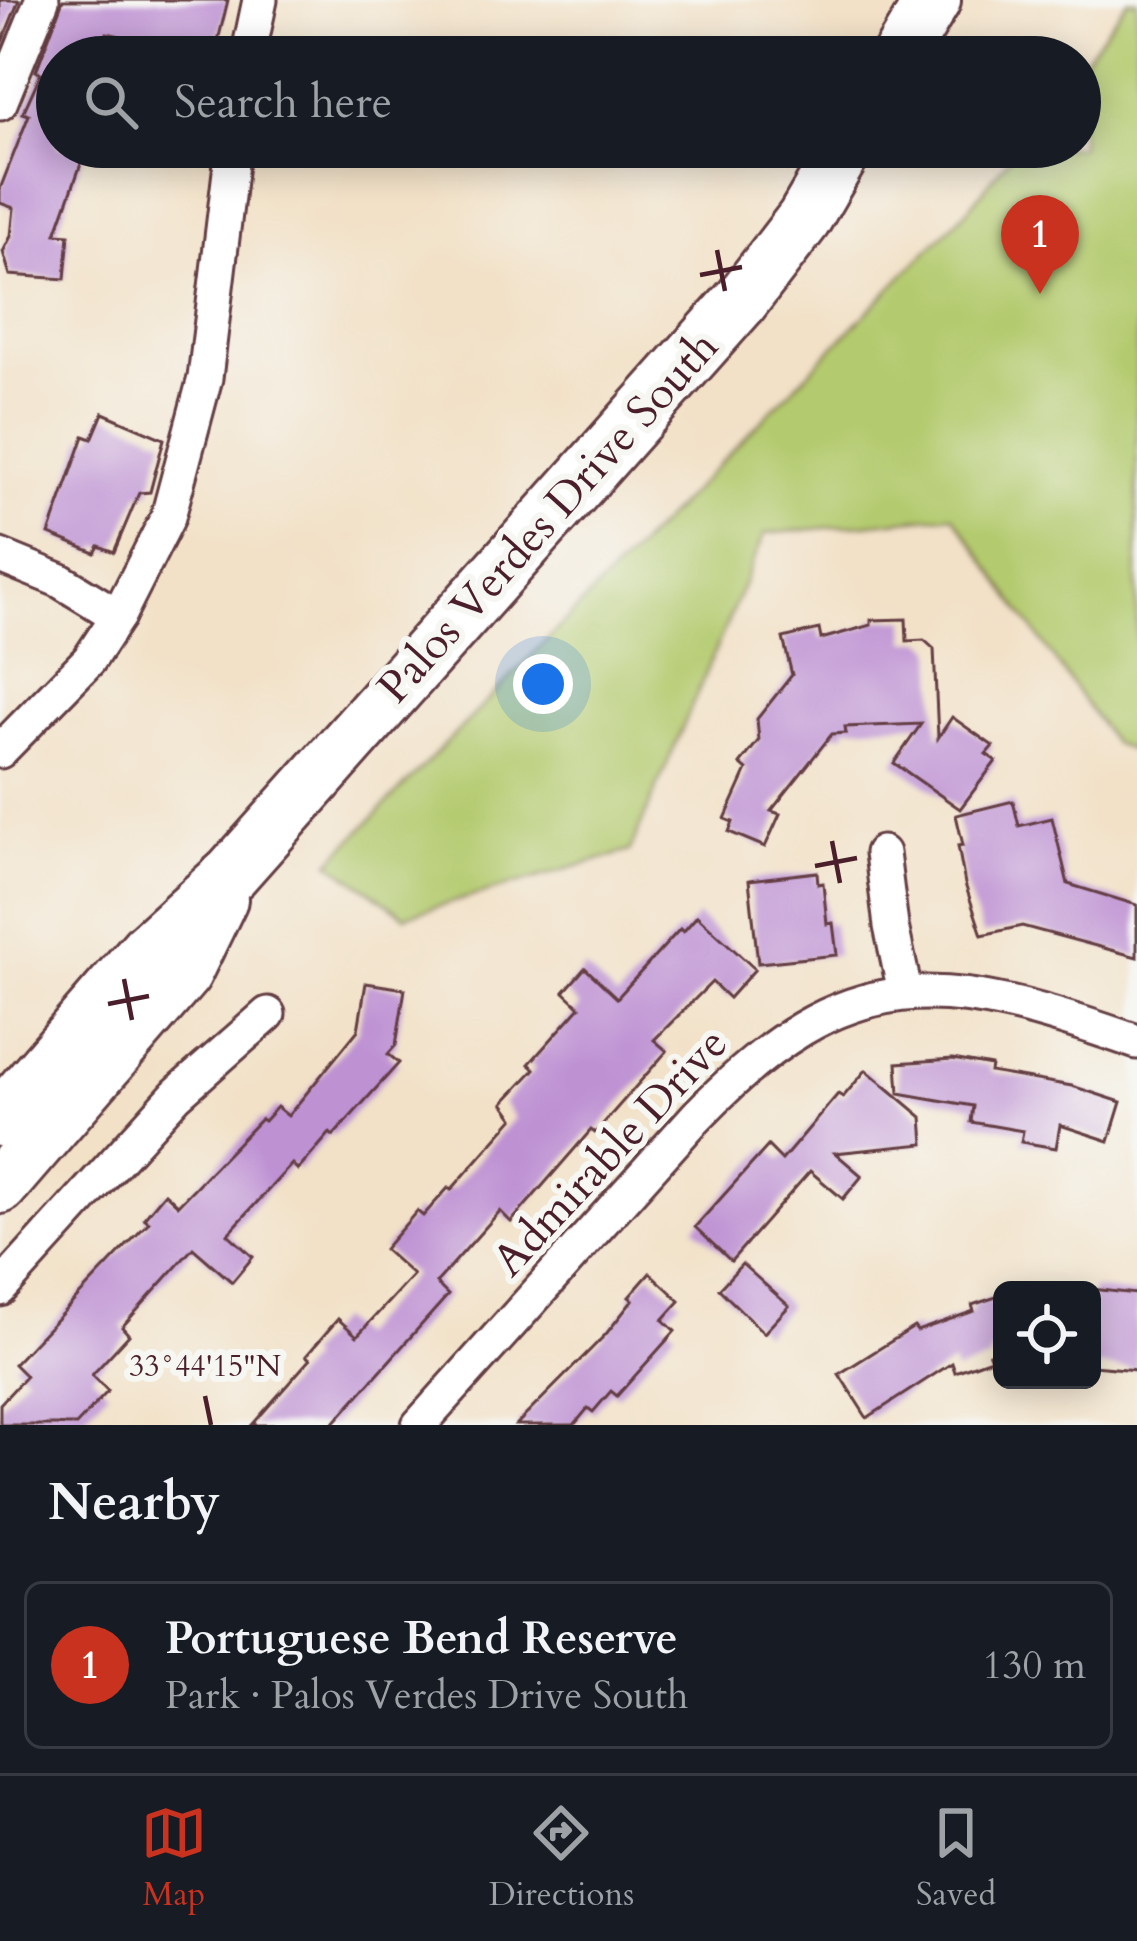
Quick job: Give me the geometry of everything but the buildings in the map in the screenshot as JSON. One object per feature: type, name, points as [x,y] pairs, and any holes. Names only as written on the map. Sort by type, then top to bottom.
[{"type":"main road","points":[[912,36],[933,0]]},
{"type":"main road","name":"Palos Verdes Drive South","points":[[0,1119],[148,949],[232,873],[741,301],[804,219],[834,168]]},
{"type":"main road","name":"Palos Verdes Drive South","points":[[0,1186],[184,973],[232,873]]},
{"type":"street","points":[[0,103],[42,0]]},
{"type":"street","points":[[252,36],[260,0]]},
{"type":"street","points":[[0,751],[64,690],[118,616],[168,517],[205,378],[230,168]]},
{"type":"street","points":[[0,556],[59,580],[118,616]]},
{"type":"street","points":[[883,853],[905,992]]},
{"type":"street","name":"Admirable Drive","points":[[419,1425],[734,1078],[790,1034],[847,1006],[936,990],[994,997],[1137,1042]]},
{"type":"street","points":[[0,1288],[177,1094],[268,1014]]},
{"type":"green space","points":[[1128,0],[1137,0],[1137,753],[1113,743],[953,515],[765,534],[630,851],[405,916],[330,862],[971,206],[1001,168],[1101,168],[1101,36]]},
{"type":"place","name":"Portuguese Bend Reserve","points":[[1040,294]]}]
